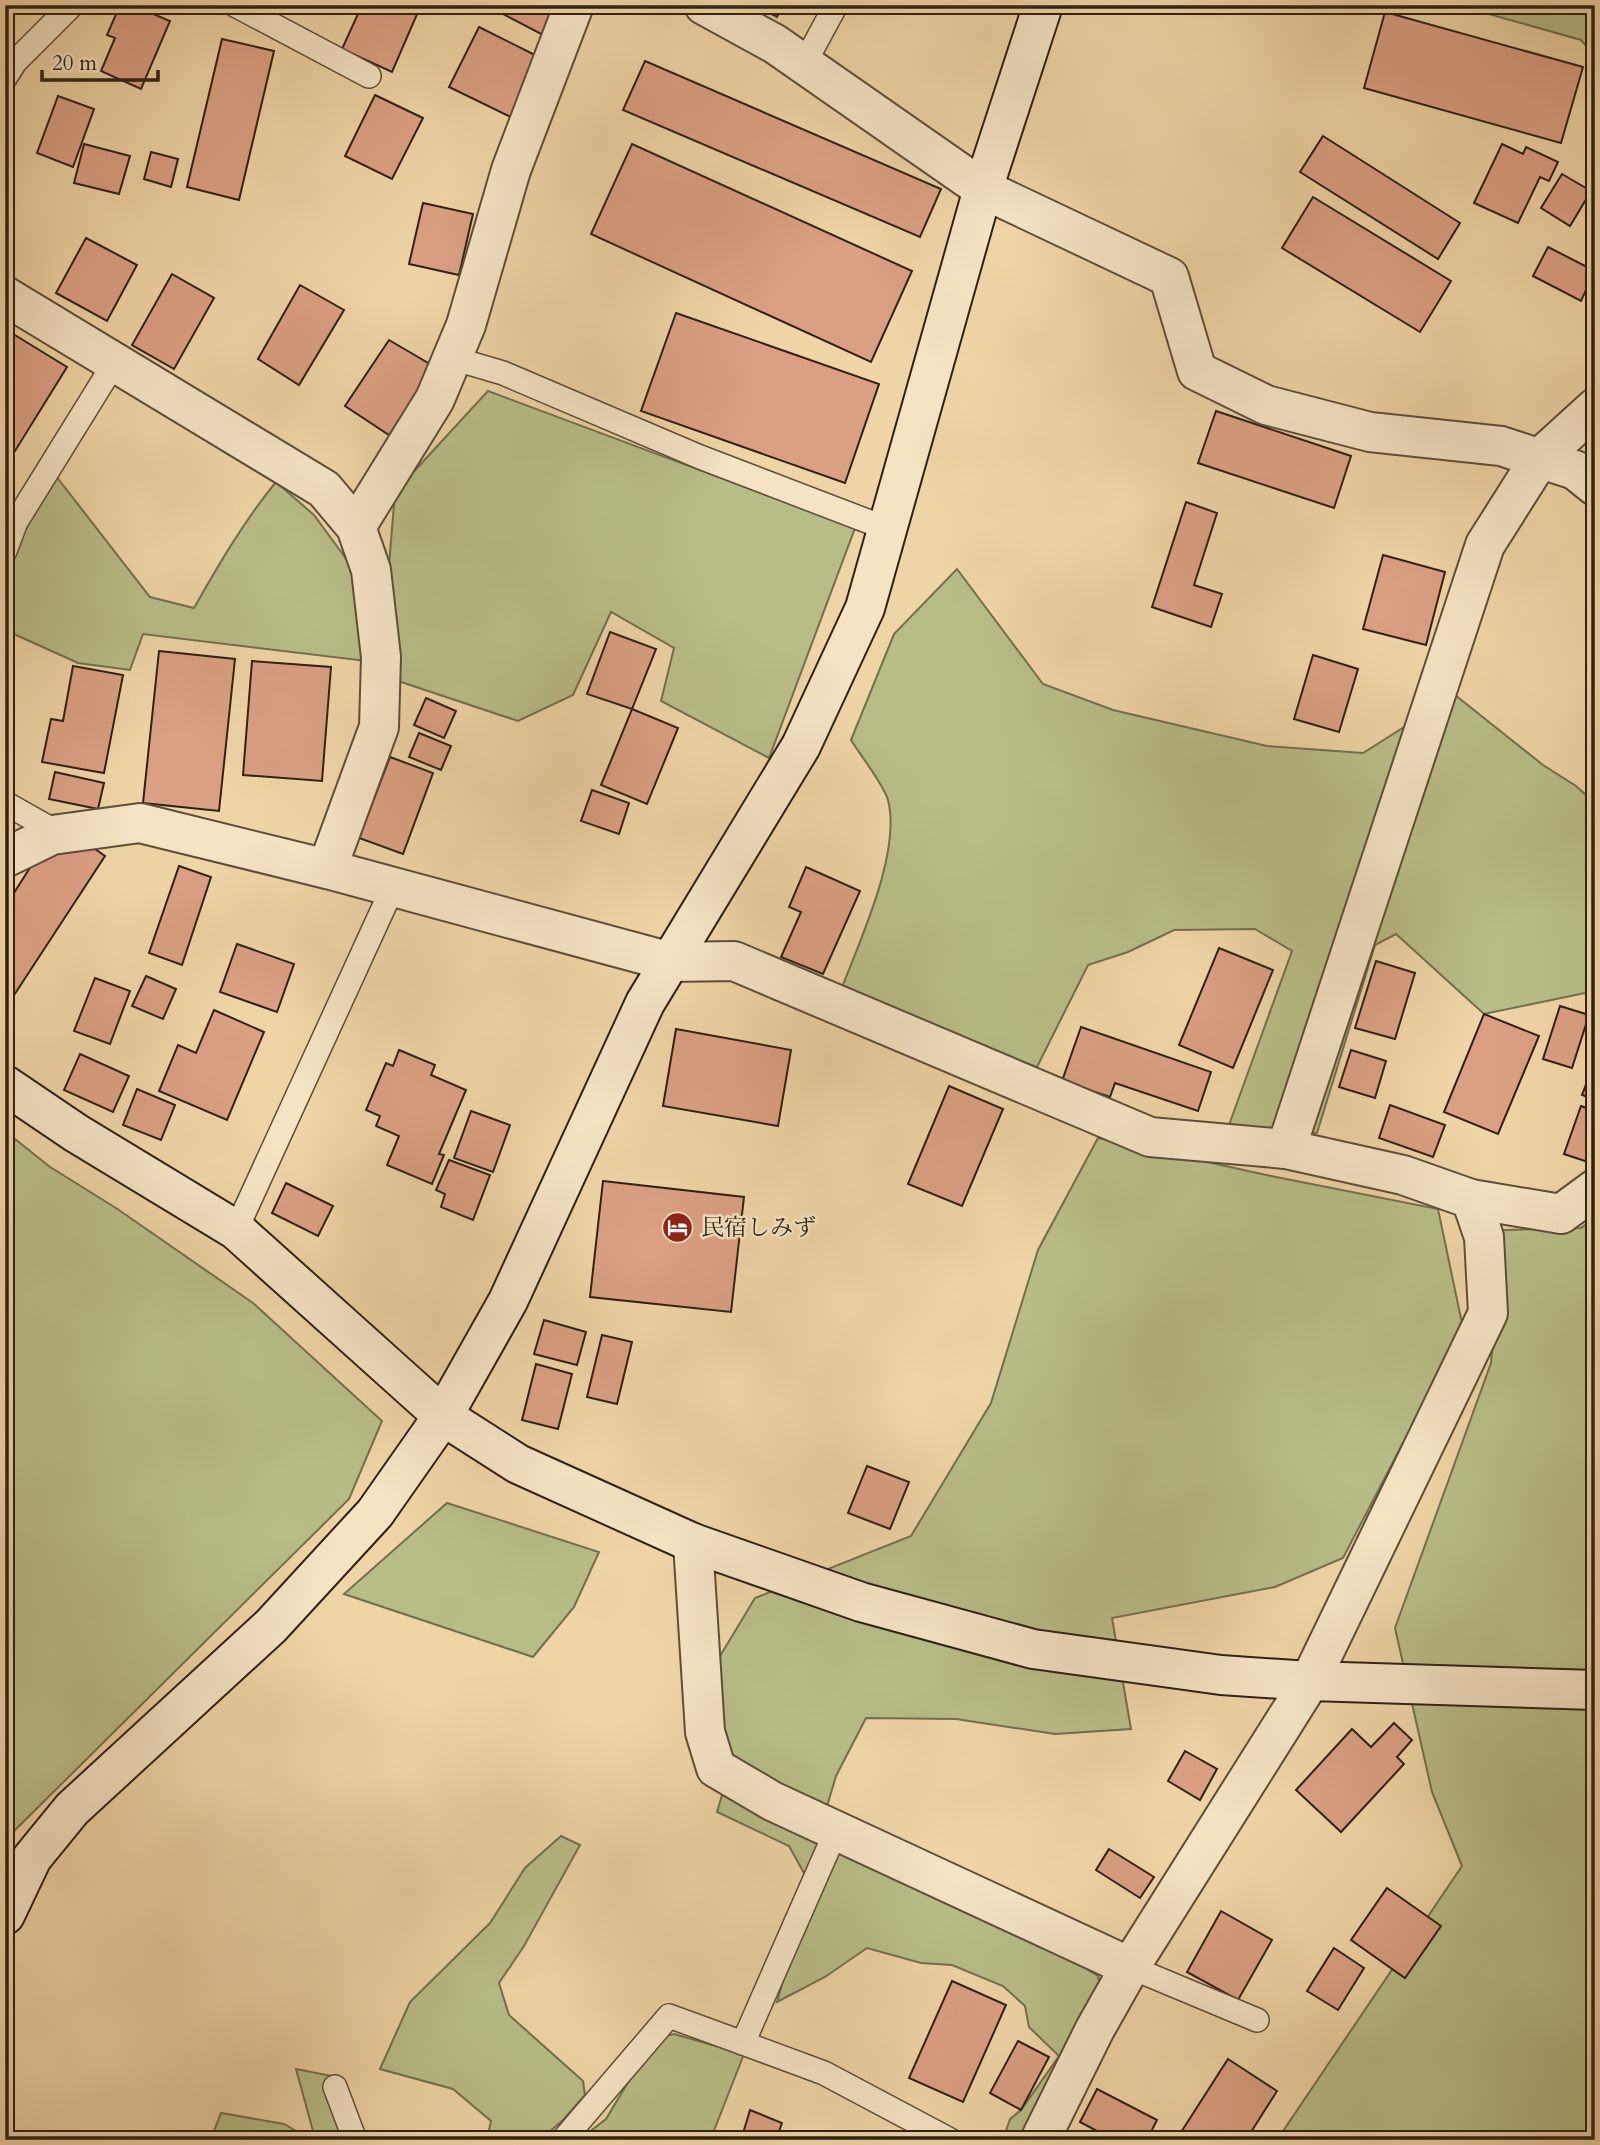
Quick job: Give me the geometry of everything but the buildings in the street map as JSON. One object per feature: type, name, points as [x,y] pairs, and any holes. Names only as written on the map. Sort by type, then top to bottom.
[{"type":"street","points":[[356,527],[435,399],[466,325],[511,170],[574,5]]},
{"type":"street","points":[[704,5],[775,44],[983,189],[1169,277],[1197,371],[1266,405],[1370,432],[1501,446],[1575,470],[1595,486]]},
{"type":"street","points":[[5,1914],[32,1858],[72,1809],[271,1626],[375,1513],[443,1416],[508,1301],[645,1003],[801,746],[865,608],[983,189],[1044,5]]},
{"type":"street","points":[[5,296],[324,489],[356,527],[371,570],[381,657],[379,727],[327,869]]},
{"type":"street","points":[[1286,1149],[1485,545],[1540,458],[1595,408]]},
{"type":"street","points":[[5,858],[52,835],[140,823],[327,869],[671,962],[734,961],[1150,1137],[1286,1149],[1403,1175],[1471,1199],[1560,1214],[1595,1189]]},
{"type":"street","points":[[5,1085],[76,1133],[236,1230],[443,1416],[518,1464],[693,1543],[861,1602],[1033,1649],[1221,1675],[1310,1681],[1595,1690]]},
{"type":"street","points":[[1040,2140],[1130,1967],[1310,1681],[1489,1313],[1484,1237],[1471,1199]]},
{"type":"street","points":[[693,1543],[705,1732],[716,1768],[772,1801],[1130,1967]]},
{"type":"lane","points":[[5,78],[16,62],[72,5]]},
{"type":"lane","points":[[235,5],[369,76]]},
{"type":"lane","points":[[804,64],[836,5]]},
{"type":"lane","points":[[452,358],[503,373],[700,457],[888,529]]},
{"type":"lane","points":[[5,551],[16,522],[115,362]]},
{"type":"lane","points":[[5,803],[60,834]]},
{"type":"lane","points":[[236,1230],[393,887]]},
{"type":"lane","points":[[743,2043],[836,1831]]},
{"type":"lane","points":[[1130,1967],[1257,2020]]},
{"type":"lane","points":[[562,2140],[669,2016],[824,2073],[950,2140]]},
{"type":"lane","points":[[335,2087],[355,2140]]},
{"type":"green space","points":[[1457,5],[1595,5],[1595,56],[1581,40]]},
{"type":"green space","points":[[488,391],[855,528],[769,758],[661,701],[674,648],[611,612],[573,695],[518,721],[380,675],[395,492]]},
{"type":"green space","points":[[52,471],[150,597],[194,608],[222,559],[276,482],[314,515],[374,597],[366,661],[143,634],[130,670],[78,663],[5,630],[5,575]]},
{"type":"green space","points":[[957,569],[1043,684],[1113,710],[1267,746],[1363,753],[1455,695],[1595,803],[1595,991],[1484,1014],[1396,934],[1375,945],[1317,1133],[1229,1125],[1292,951],[1255,929],[1174,930],[1128,952],[1088,965],[1037,1067],[838,998],[875,900],[889,846],[891,822],[886,794],[851,740],[894,634]]},
{"type":"green space","points":[[5,1131],[50,1167],[116,1208],[253,1303],[382,1421],[349,1499],[5,1840]]},
{"type":"green space","points":[[1098,1138],[1438,1209],[1463,1328],[1343,1558],[1275,1587],[1112,1618],[1131,1729],[1055,1734],[956,1719],[866,1718],[836,1776],[825,1813],[724,1758],[711,1671],[755,1598],[911,1536],[991,1403],[1038,1250]]},
{"type":"green space","points":[[1595,1217],[1595,2140],[1277,2140],[1462,1866],[1432,1792],[1395,1628],[1491,1363],[1503,1230],[1581,1228]]},
{"type":"green space","points":[[447,1503],[599,1552],[574,1607],[533,1657],[344,1594]]},
{"type":"green space","points":[[725,1785],[1061,1953],[1098,1976],[1102,1993],[1030,2140],[1003,2140],[1010,2119],[1021,2110],[1059,2056],[1029,2027],[1025,2006],[1003,1986],[952,1965],[921,1963],[867,1948],[825,1977],[777,2002],[810,1884],[789,1846],[717,1812]]},
{"type":"green space","points":[[561,1836],[580,1845],[524,1946],[499,1983],[509,2015],[583,2081],[585,2095],[563,2120],[540,2140],[487,2140],[491,2121],[453,2089],[380,2069],[410,2002],[490,1923],[525,1868]]},
{"type":"green space","points":[[674,2034],[744,2054],[713,2133],[705,2137],[579,2140],[606,2119],[654,2039]]},
{"type":"green space","points":[[296,2069],[332,2076],[351,2140],[220,2140],[214,2131],[221,2113],[284,2124],[303,2135],[313,2131]]},
{"type":"place","name":"民宿しみず","points":[[678,1227]]}]
